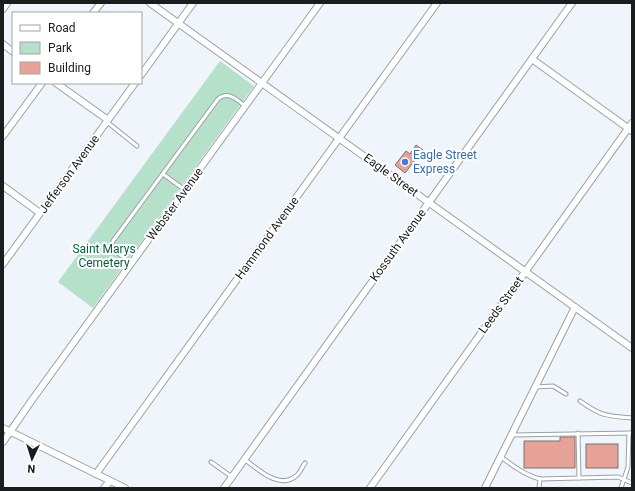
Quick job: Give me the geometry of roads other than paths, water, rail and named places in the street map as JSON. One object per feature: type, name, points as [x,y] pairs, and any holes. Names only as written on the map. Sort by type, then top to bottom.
[{"type":"street","points":[[3,9],[7,3]]},
{"type":"street","points":[[94,12],[100,3]]},
{"type":"street","name":"Eagle Street","points":[[150,3],[632,348]]},
{"type":"street","points":[[142,74],[193,3]]},
{"type":"street","name":"Webster Avenue","points":[[3,442],[320,3]]},
{"type":"street","name":"Hammond Avenue","points":[[96,474],[437,3]]},
{"type":"street","name":"Kossuth Avenue","points":[[224,488],[572,3]]},
{"type":"street","points":[[3,44],[12,51]]},
{"type":"street","points":[[532,59],[631,127]]},
{"type":"street","points":[[3,136],[41,84]]},
{"type":"street","points":[[57,84],[107,121]]},
{"type":"street","name":"Jefferson Avenue","points":[[3,264],[134,84]]},
{"type":"street","name":"Leeds Street","points":[[370,488],[525,271],[631,127]]},
{"type":"street","points":[[3,186],[40,214]]},
{"type":"street","points":[[485,488],[575,307]]},
{"type":"street","points":[[3,428],[125,488]]},
{"type":"street","points":[[104,488],[110,481]]},
{"type":"lane","points":[[132,263],[116,251],[112,245],[113,241],[221,96],[228,95],[245,106]]},
{"type":"lane","points":[[107,121],[137,146]]},
{"type":"lane","points":[[163,174],[185,190]]},
{"type":"lane","points":[[536,387],[553,386],[566,394]]},
{"type":"lane","points":[[580,401],[595,412],[606,416],[632,418]]},
{"type":"lane","points":[[578,433],[579,478]]},
{"type":"lane","points":[[512,435],[630,433],[628,467],[625,480],[621,488]]},
{"type":"lane","points":[[501,457],[523,472],[540,479],[618,477],[632,483]]},
{"type":"lane","points":[[244,459],[271,478],[280,480],[290,479],[296,476],[305,463]]},
{"type":"lane","points":[[211,462],[232,477]]},
{"type":"lane","points":[[539,488],[540,479]]},
{"type":"place","name":"Eagle Street Express","points":[[405,162]]},
{"type":"park label","name":"Saint Marys Cemetery","points":[[104,256]]}]
